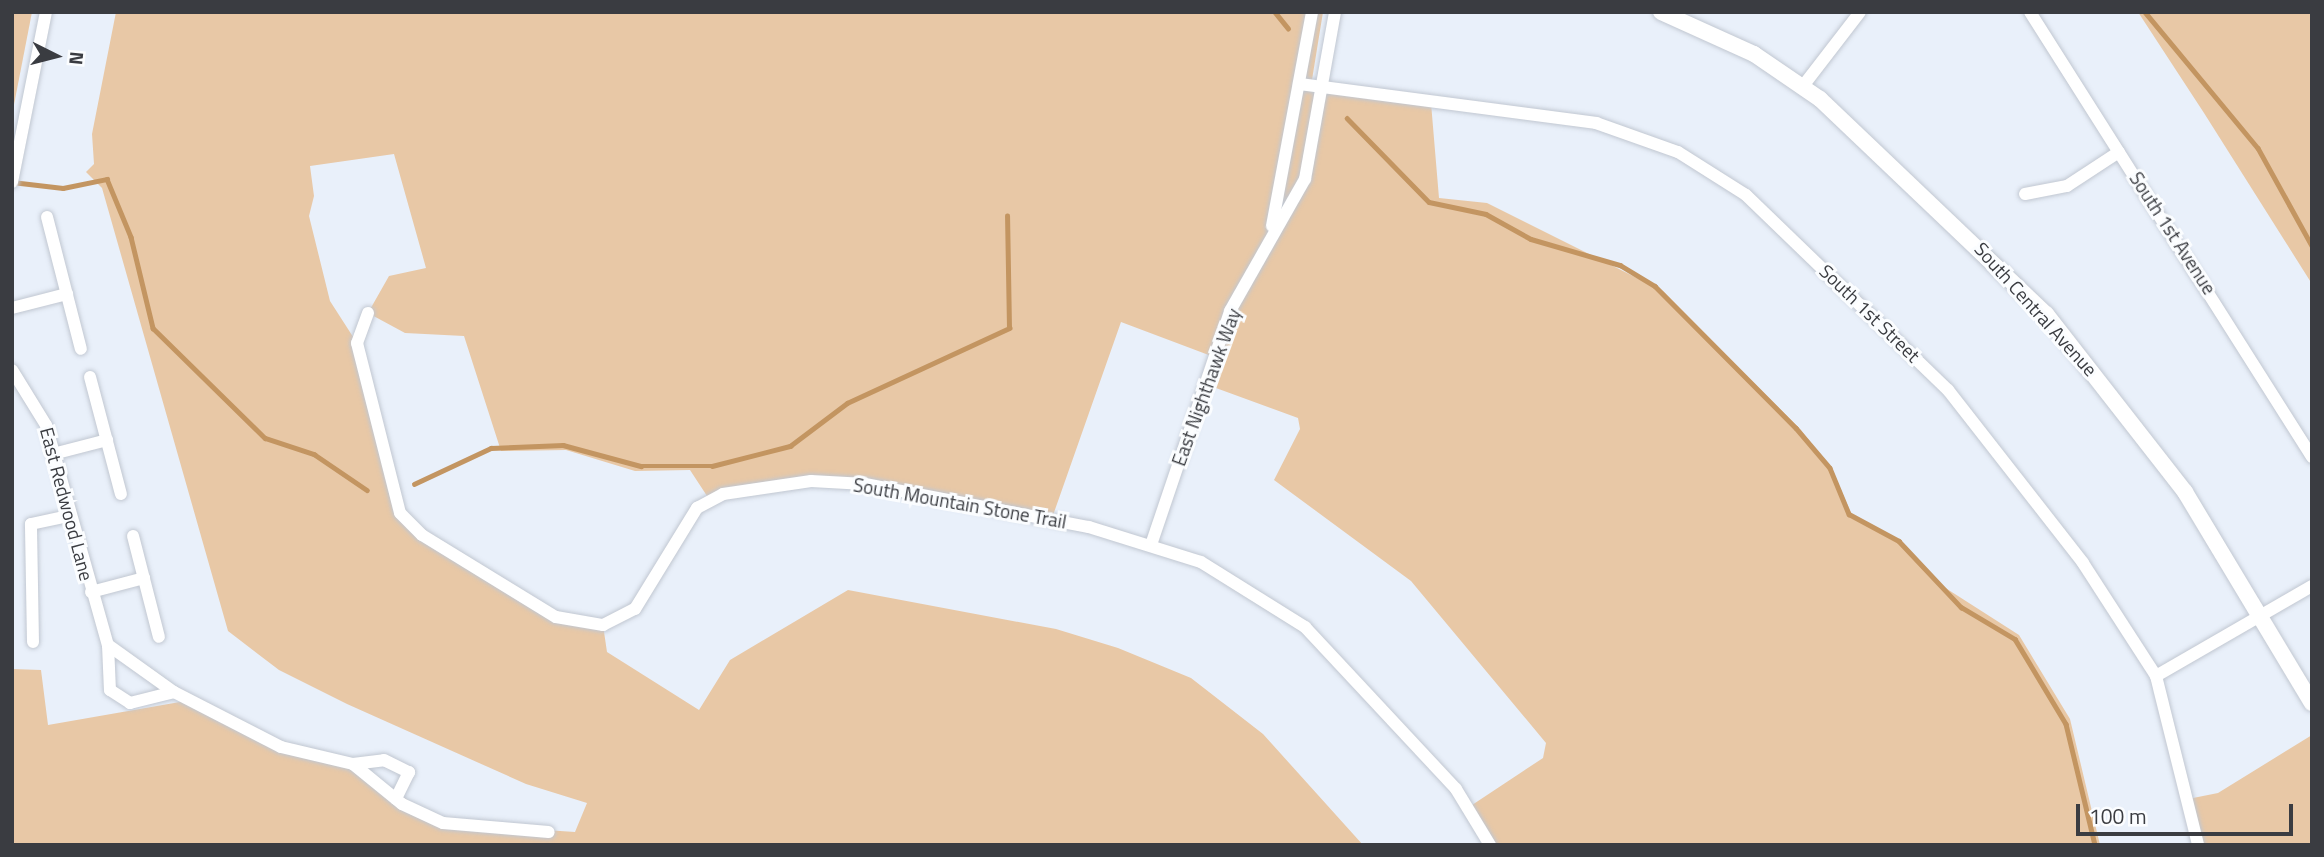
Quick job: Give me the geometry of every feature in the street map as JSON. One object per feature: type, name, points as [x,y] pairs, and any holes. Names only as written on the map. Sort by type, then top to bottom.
[{"type":"street","points":[[13,177],[46,12]]},
{"type":"street","name":"East Nighthawk Way","points":[[1270,237],[1312,12]]},
{"type":"street","name":"East Nighthawk Way","points":[[1152,542],[1230,311],[1305,179],[1335,12]]},
{"type":"street","name":"South Central Avenue","points":[[1661,12],[1754,54],[1803,86],[1897,166],[2046,314],[2145,436],[2263,614],[2312,703]]},
{"type":"street","points":[[1803,86],[1860,12]]},
{"type":"street","name":"South 1st Avenue","points":[[2030,12],[2312,457]]},
{"type":"street","name":"South 1st Street","points":[[1300,84],[1597,123],[1678,152],[1717,175],[1889,327],[1948,390],[2083,563],[2156,676],[2198,845]]},
{"type":"street","points":[[2025,194],[2067,186],[2119,152]]},
{"type":"street","points":[[47,217],[80,349]]},
{"type":"street","points":[[12,308],[66,294]]},
{"type":"street","name":"South Mountain Stone Trail","points":[[368,313],[357,343],[400,513],[422,535],[580,625],[620,620],[635,608],[687,521],[709,499],[786,484],[865,484],[1152,542],[1244,586],[1331,650],[1457,789],[1490,845]]},
{"type":"street","name":"East Redwood Lane","points":[[12,370],[36,400],[108,645],[106,674],[117,698],[149,701],[174,692]]},
{"type":"street","points":[[90,377],[121,494]]},
{"type":"street","points":[[52,454],[107,440]]},
{"type":"street","points":[[33,642],[31,524],[70,516]]},
{"type":"street","points":[[133,536],[159,637]]},
{"type":"street","points":[[91,592],[144,578]]},
{"type":"street","points":[[2156,676],[2312,586]]},
{"type":"street","points":[[108,645],[174,692],[281,747],[353,764],[384,760],[409,772],[397,799]]},
{"type":"street","points":[[353,764],[397,799],[459,829],[549,832]]},
{"type":"shaded area","points":[[12,12],[32,12],[12,115]]},
{"type":"shaded area","points":[[116,12],[1323,12],[1311,86],[1431,103],[1439,198],[1487,203],[1663,291],[1801,430],[1832,470],[1853,517],[1901,542],[1933,580],[2019,635],[2070,719],[2100,845],[1490,845],[1469,807],[1543,758],[1546,743],[1411,581],[1274,480],[1300,429],[1298,418],[1205,384],[1214,357],[1121,322],[1051,521],[811,481],[709,499],[690,470],[635,471],[566,450],[501,451],[464,336],[405,333],[368,313],[389,276],[426,268],[394,154],[310,166],[314,196],[309,216],[330,301],[357,343],[400,513],[422,535],[556,617],[603,625],[607,652],[699,710],[730,660],[848,590],[1056,629],[1118,648],[1191,678],[1263,734],[1363,845],[12,845],[12,669],[41,670],[48,725],[197,699],[281,747],[353,764],[443,823],[575,832],[587,803],[526,784],[347,704],[279,670],[228,631],[102,188],[86,172],[94,164],[92,134]]},
{"type":"shaded area","points":[[2138,12],[2312,12],[2312,284],[2204,113]]},
{"type":"shaded area","points":[[2312,735],[2312,845],[2198,845],[2188,799],[2218,793]]},
{"type":"waterway","points":[[1275,12],[1288,28]]},
{"type":"waterway","points":[[2145,12],[2258,148],[2312,246]]},
{"type":"waterway","points":[[1347,118],[1429,202],[1486,214],[1531,239],[1620,265],[1655,286],[1796,428],[1830,468],[1849,514],[1899,541],[1961,607],[2015,639],[2066,724],[2095,845]]},
{"type":"waterway","points":[[12,182],[63,188],[107,179],[131,237],[153,328],[265,438],[314,454],[367,490]]},
{"type":"waterway","points":[[414,484],[491,448],[563,445],[641,466],[712,466],[790,446],[847,403],[1009,328],[1007,216]]}]
